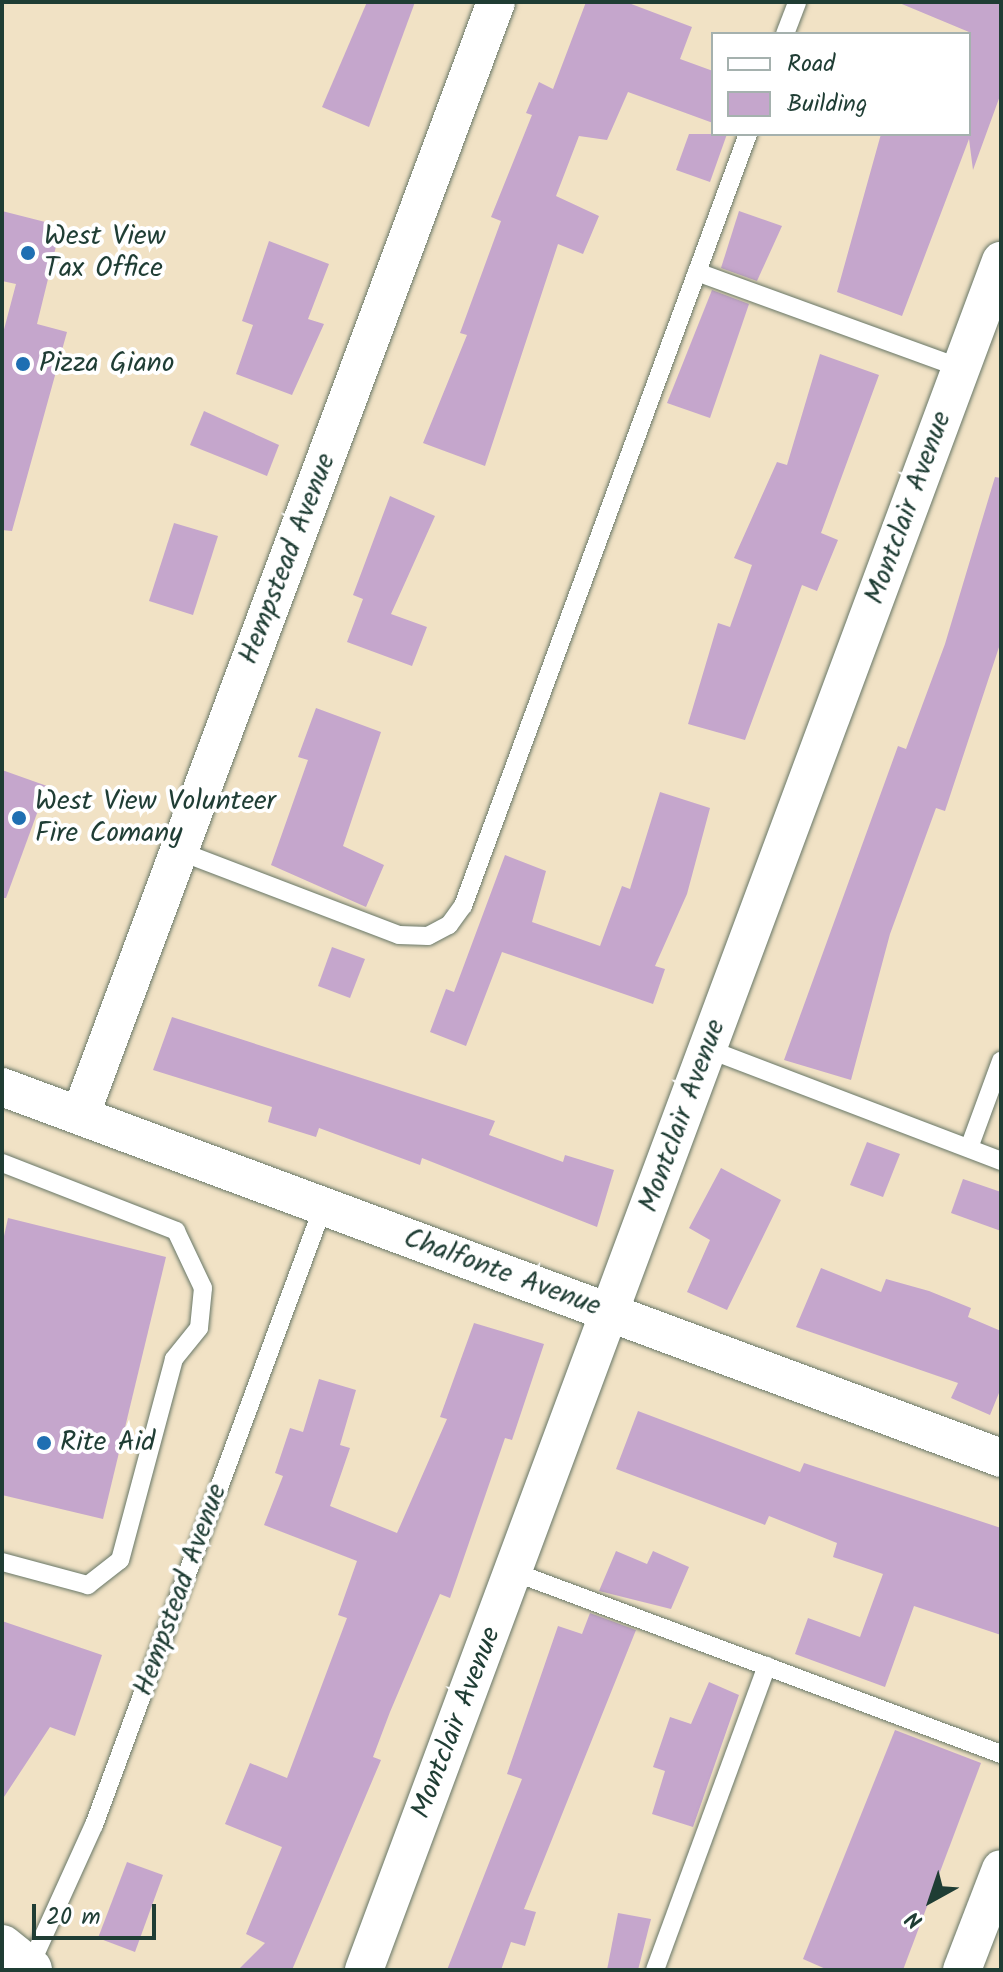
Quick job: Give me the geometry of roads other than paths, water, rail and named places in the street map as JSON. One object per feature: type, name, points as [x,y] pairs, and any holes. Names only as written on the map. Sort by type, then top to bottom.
[{"type":"street","name":"Hempstead Avenue","points":[[80,1116],[496,2]]},
{"type":"street","name":"Montclair Avenue","points":[[364,1970],[1001,261]]},
{"type":"street","name":"Chalfonte Avenue","points":[[2,1087],[1001,1458]]},
{"type":"street","points":[[962,1970],[1001,1869]]},
{"type":"lane","points":[[786,32],[797,2]]},
{"type":"lane","points":[[179,851],[399,935],[428,936],[449,925],[463,906],[747,136]]},
{"type":"lane","points":[[697,272],[961,368]]},
{"type":"lane","points":[[708,1049],[1001,1161]]},
{"type":"lane","points":[[969,1148],[1001,1061]]},
{"type":"lane","points":[[2,1163],[176,1231],[203,1288],[199,1328],[174,1359],[120,1560],[88,1585],[2,1562]]},
{"type":"lane","name":"Hempstead Avenue","points":[[20,1962],[94,1825],[323,1207]]},
{"type":"lane","points":[[514,1572],[1001,1754]]},
{"type":"lane","points":[[655,1970],[767,1666]]},
{"type":"place","name":"West View Tax Office","points":[[28,253]]},
{"type":"place","name":"Pizza Giano","points":[[23,364]]},
{"type":"place","name":"West View Volunteer Fire Comany","points":[[19,818]]},
{"type":"place","name":"Rite Aid","points":[[44,1443]]}]
